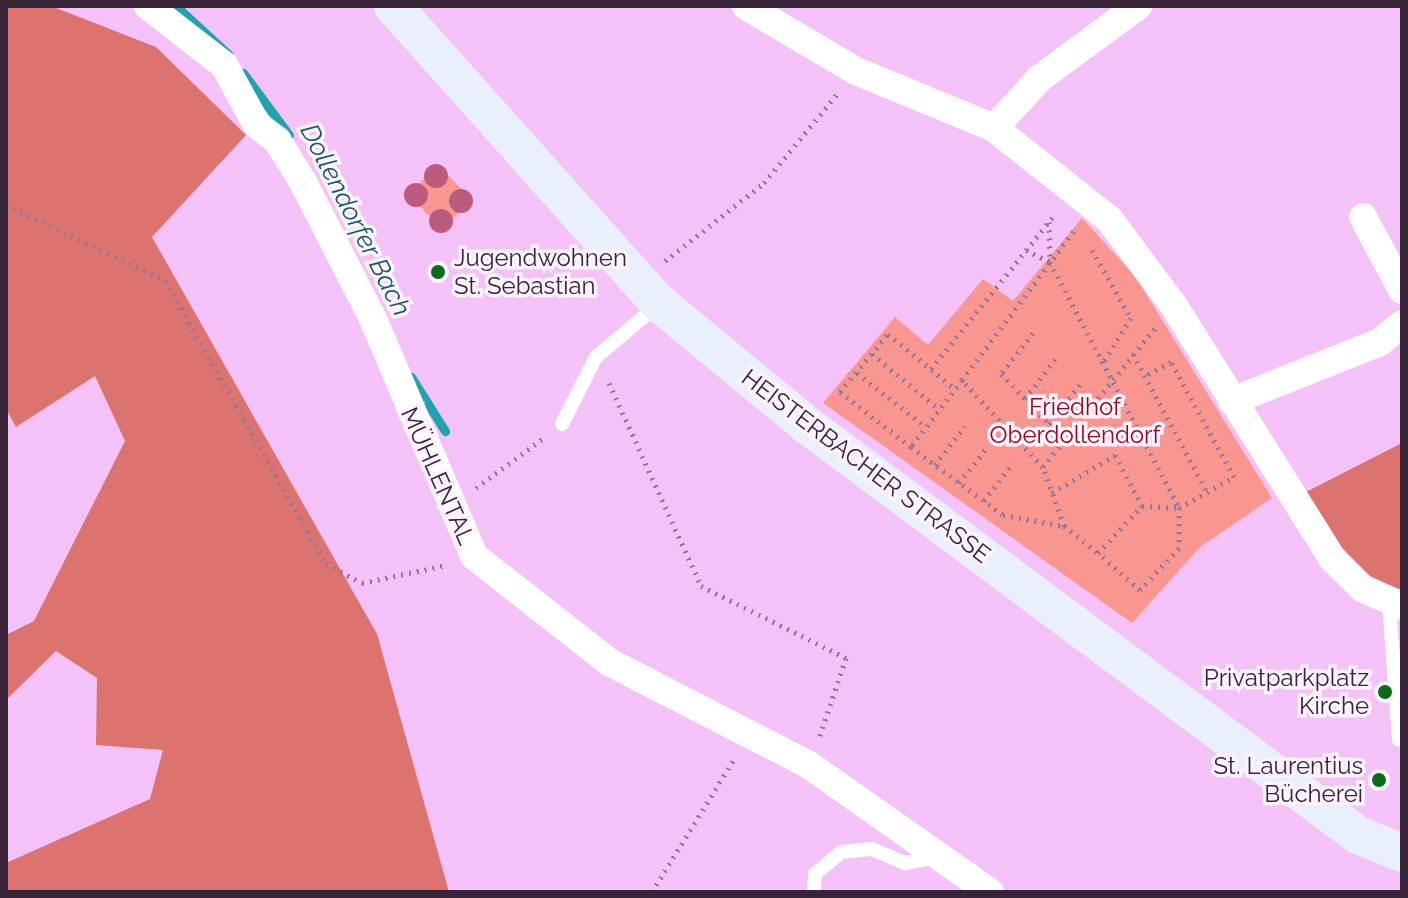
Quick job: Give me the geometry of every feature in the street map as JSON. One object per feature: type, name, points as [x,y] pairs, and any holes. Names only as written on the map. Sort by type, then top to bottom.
[{"type":"main road","name":"HEISTERBACHER STRASSE","points":[[393,6],[649,293],[808,426],[1358,835],[1402,853]]},
{"type":"street","name":"MÜHLENTAL","points":[[148,6],[224,65],[257,125],[277,140],[303,182],[373,319],[449,507],[474,556],[652,690],[809,765],[990,892]]},
{"type":"street","points":[[746,6],[856,71],[994,128],[1075,188],[1109,219],[1174,306],[1332,558],[1395,604]]},
{"type":"street","points":[[994,128],[1040,78],[1138,6]]},
{"type":"street","points":[[1363,217],[1402,290]]},
{"type":"street","points":[[1232,401],[1380,342],[1402,324]]},
{"type":"lane","points":[[562,424],[596,357],[649,293]]},
{"type":"lane","points":[[1395,604],[1399,740]]},
{"type":"lane","points":[[814,892],[815,874],[841,852],[872,849],[905,863],[939,857]]},
{"type":"path","points":[[649,293],[764,183],[856,71]]},
{"type":"path","points":[[931,369],[1075,188]]},
{"type":"path","points":[[6,205],[165,280],[326,564],[362,583],[401,580],[474,556]]},
{"type":"path","points":[[955,389],[888,334],[840,392],[1003,515],[1064,526],[1140,590],[1179,548],[1179,508],[1050,262],[1049,222]]},
{"type":"path","points":[[911,447],[1077,227]]},
{"type":"path","points":[[1087,242],[1131,318],[1104,362]]},
{"type":"path","points":[[1026,250],[1050,262]]},
{"type":"path","points":[[1043,467],[1174,306]]},
{"type":"path","points":[[1033,333],[1001,374],[1065,440]]},
{"type":"path","points":[[872,354],[939,409]]},
{"type":"path","points":[[1133,354],[1207,492]]},
{"type":"path","points":[[596,357],[701,586],[846,658],[809,765]]},
{"type":"path","points":[[1025,399],[1057,357]]},
{"type":"path","points":[[1098,553],[1142,506],[1179,508],[1234,477],[1171,362],[1145,376]]},
{"type":"path","points":[[857,373],[926,427]]},
{"type":"path","points":[[962,380],[1043,467],[1064,526]]},
{"type":"path","points":[[1049,424],[1080,384]]},
{"type":"path","points":[[449,507],[562,424]]},
{"type":"path","points":[[935,465],[965,426]]},
{"type":"path","points":[[959,483],[989,445]]},
{"type":"path","points":[[1052,493],[1115,455],[1142,506]]},
{"type":"path","points":[[984,501],[1013,463]]},
{"type":"path","points":[[652,892],[725,773]]},
{"type":"green space","points":[[438,165],[472,200],[442,229],[408,194]]},
{"type":"green space","name":"Friedhof Oberdollendorf","points":[[1082,218],[1135,276],[1272,498],[1200,547],[1132,623],[823,403],[895,317],[928,345],[983,279],[1013,301]]},
{"type":"shaded area","points":[[6,6],[51,6],[156,47],[246,135],[152,237],[377,634],[449,892],[6,892],[6,863],[150,799],[163,750],[96,745],[97,678],[56,651],[6,700],[6,635],[34,621],[125,441],[95,376],[16,427],[6,409]]},
{"type":"shaded area","points":[[1402,443],[1402,590],[1366,578],[1331,537],[1306,492]]},
{"type":"waterway","name":"Dollendorfer Bach","points":[[176,6],[229,55]]},
{"type":"waterway","name":"Dollendorfer Bach","points":[[243,73],[289,135]]},
{"type":"waterway","name":"Dollendorfer Bach","points":[[411,377],[445,431]]},
{"type":"place","name":"Jugendwohnen St. Sebastian","points":[[438,272]]},
{"type":"place","name":"Privatparkplatz Kirche","points":[[1385,692]]},
{"type":"place","name":"St. Laurentius Bücherei","points":[[1379,780]]}]
